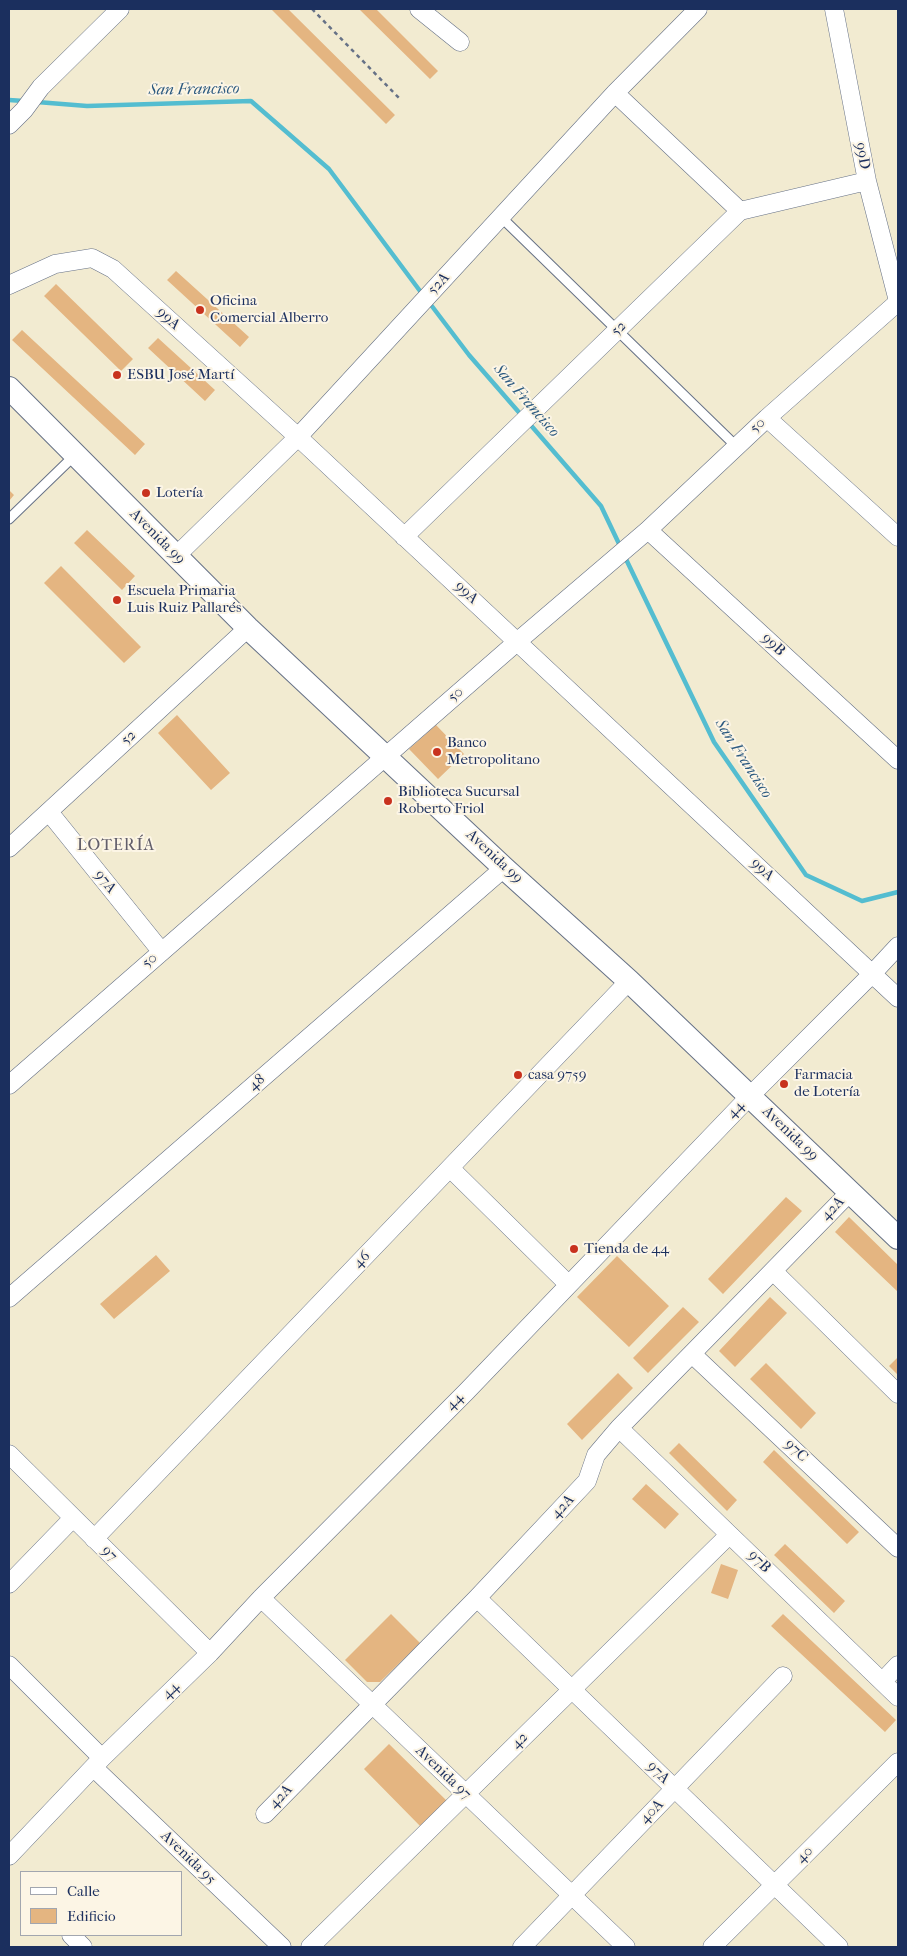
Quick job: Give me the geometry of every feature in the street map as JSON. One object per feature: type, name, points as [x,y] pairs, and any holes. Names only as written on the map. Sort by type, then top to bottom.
[{"type":"street","points":[[9,125],[24,110],[41,88],[120,9]]},
{"type":"street","points":[[419,9],[460,42]]},
{"type":"street","name":"52A","points":[[176,556],[298,437],[615,93],[698,9]]},
{"type":"street","name":"99D","points":[[834,9],[867,181],[898,301]]},
{"type":"street","points":[[615,93],[740,211],[867,181]]},
{"type":"street","name":"52","points":[[404,537],[740,211]]},
{"type":"street","name":"99A","points":[[9,285],[55,264],[92,258],[113,270],[298,437],[518,641],[898,998]]},
{"type":"street","name":"50","points":[[9,1084],[631,545],[767,418],[898,301]]},
{"type":"street","name":"Avenida 99","points":[[9,388],[248,628],[387,756],[504,868],[629,981],[898,1238]]},
{"type":"street","points":[[767,418],[898,537]]},
{"type":"street","name":"99B","points":[[648,530],[898,760]]},
{"type":"street","name":"52","points":[[9,848],[248,628]]},
{"type":"street","name":"97A","points":[[49,812],[161,952]]},
{"type":"street","name":"48","points":[[9,1298],[504,868]]},
{"type":"street","name":"44","points":[[10,1853],[210,1653],[260,1598],[466,1392],[750,1096],[898,946]]},
{"type":"street","name":"46","points":[[94,1539],[629,981]]},
{"type":"street","points":[[450,1168],[568,1284]]},
{"type":"street","name":"42A","points":[[264,1814],[477,1598],[587,1481],[596,1455],[619,1428],[850,1192]]},
{"type":"street","points":[[772,1271],[898,1394]]},
{"type":"street","name":"97C","points":[[692,1354],[898,1548]]},
{"type":"street","name":"97B","points":[[619,1428],[898,1696]]},
{"type":"street","name":"97","points":[[9,1454],[210,1653]]},
{"type":"street","points":[[9,1584],[73,1518]]},
{"type":"street","name":"42","points":[[310,1947],[730,1535]]},
{"type":"street","name":"Avenida 97","points":[[260,1598],[626,1947]]},
{"type":"street","name":"97A","points":[[477,1598],[840,1947]]},
{"type":"street","name":"Avenida 95","points":[[9,1665],[98,1763],[282,1947]]},
{"type":"street","points":[[883,1681],[898,1665]]},
{"type":"street","name":"40A","points":[[522,1947],[783,1676]]},
{"type":"street","name":"40","points":[[712,1947],[898,1762]]},
{"type":"street","points":[[71,1936],[84,1947]]},
{"type":"lane","points":[[501,217],[737,447]]},
{"type":"lane","points":[[9,519],[75,455]]},
{"type":"path","points":[[312,9],[399,98]]},
{"type":"building","points":[[271,9],[288,9],[395,115],[386,124]]},
{"type":"building","points":[[359,9],[376,9],[438,71],[430,79]]},
{"type":"building","points":[[176,271],[249,337],[240,347],[167,280]]},
{"type":"building","points":[[56,284],[133,359],[121,371],[44,296]]},
{"type":"building","points":[[22,330],[145,444],[135,455],[12,340]]},
{"type":"building","points":[[158,338],[215,390],[205,401],[148,348]]},
{"type":"building","points":[[9,490],[14,495],[9,501]]},
{"type":"building","points":[[87,530],[135,576],[122,590],[74,543]]},
{"type":"building","points":[[61,566],[141,647],[124,663],[44,583]]},
{"type":"building","points":[[177,715],[230,773],[211,790],[158,733]]},
{"type":"building","name":"Banco Metropolitano","points":[[436,725],[464,754],[438,779],[409,749]]},
{"type":"building","points":[[786,1197],[802,1211],[723,1294],[708,1279]]},
{"type":"building","points":[[849,1217],[898,1265],[898,1292],[835,1232]]},
{"type":"building","points":[[156,1255],[170,1271],[114,1319],[100,1304]]},
{"type":"building","points":[[617,1256],[669,1306],[629,1347],[577,1297]]},
{"type":"building","points":[[770,1297],[787,1313],[735,1367],[719,1351]]},
{"type":"building","points":[[683,1307],[699,1322],[648,1373],[633,1358]]},
{"type":"building","points":[[898,1357],[898,1375],[889,1366]]},
{"type":"building","points":[[766,1363],[816,1413],[801,1429],[750,1379]]},
{"type":"building","points":[[618,1373],[633,1388],[582,1440],[567,1424]]},
{"type":"building","points":[[679,1443],[737,1500],[727,1511],[669,1453]]},
{"type":"building","points":[[774,1450],[859,1532],[847,1544],[763,1462]]},
{"type":"building","points":[[646,1484],[679,1514],[665,1529],[632,1499]]},
{"type":"building","points":[[785,1544],[845,1601],[834,1613],[774,1555]]},
{"type":"building","points":[[721,1564],[738,1570],[728,1599],[711,1593]]},
{"type":"building","points":[[391,1614],[420,1643],[380,1682],[367,1682],[345,1660]]},
{"type":"building","points":[[783,1614],[896,1720],[885,1732],[771,1626]]},
{"type":"building","points":[[389,1744],[448,1802],[422,1828],[364,1769]]},
{"type":"waterway","name":"San Francisco","points":[[9,100],[24,101]]},
{"type":"waterway","name":"San Francisco","points":[[37,102],[87,106],[251,101],[329,169],[423,295]]},
{"type":"waterway","name":"San Francisco","points":[[428,301],[469,355],[523,417]]},
{"type":"waterway","name":"San Francisco","points":[[528,422],[601,506],[621,548]]},
{"type":"waterway","name":"San Francisco","points":[[624,555],[714,742],[806,875],[862,901],[898,892]]},
{"type":"place","name":"Oficina Comercial Alberro","points":[[200,310]]},
{"type":"place","name":"ESBU José Martí","points":[[117,375]]},
{"type":"place","name":"Lotería","points":[[146,493]]},
{"type":"place","name":"Escuela Primaria Luis Ruiz Pallarés","points":[[117,600]]},
{"type":"place","name":"Banco Metropolitano","points":[[437,752]]},
{"type":"place","name":"Biblioteca Sucursal Roberto Friol","points":[[388,801]]},
{"type":"place","name":"casa 9759","points":[[518,1075]]},
{"type":"place","name":"Farmacia de Lotería","points":[[784,1084]]},
{"type":"place","name":"Tienda de 44","points":[[574,1249]]},
{"type":"district","name":"LOTERÍA","points":[[116,846]]}]
